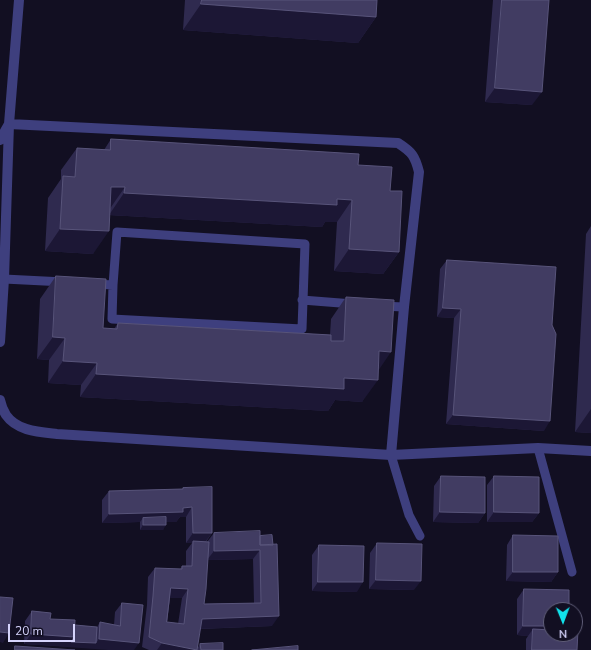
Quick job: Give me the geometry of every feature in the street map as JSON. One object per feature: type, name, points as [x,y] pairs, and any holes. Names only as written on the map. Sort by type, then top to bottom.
[{"type":"street","points":[[0,342],[4,279],[9,124],[19,0]]},
{"type":"street","points":[[0,140],[9,124]]},
{"type":"street","points":[[9,124],[398,143],[409,150],[416,160],[419,172],[404,307],[391,454]]},
{"type":"street","points":[[0,400],[5,414],[12,422],[22,428],[57,434],[391,454],[538,448],[591,451]]},
{"type":"lane","points":[[117,232],[305,244],[302,329],[112,319],[113,285],[117,232]]},
{"type":"lane","points":[[4,279],[74,283]]},
{"type":"lane","points":[[90,284],[113,285]]},
{"type":"lane","points":[[302,300],[404,307]]},
{"type":"lane","points":[[538,448],[572,572]]},
{"type":"lane","points":[[391,454],[409,515],[420,536]]},
{"type":"building","points":[[202,0],[377,0],[376,17],[201,4]]},
{"type":"building","points":[[502,0],[549,0],[542,92],[495,88]]},
{"type":"building","points":[[111,139],[359,154],[358,165],[392,167],[390,191],[402,191],[399,252],[349,249],[352,200],[337,199],[337,205],[124,193],[125,187],[111,187],[109,231],[60,229],[63,176],[75,177],[77,148],[110,150]]},
{"type":"building","points":[[447,260],[556,267],[552,325],[556,334],[550,421],[453,415],[461,309],[443,308]]},
{"type":"building","points":[[56,276],[106,279],[103,328],[117,329],[118,323],[331,335],[331,341],[344,341],[346,297],[394,300],[391,352],[379,351],[378,380],[344,378],[344,389],[96,374],[97,363],[63,361],[65,338],[53,337]]},
{"type":"building","points":[[441,476],[485,477],[485,513],[440,512]]},
{"type":"building","points":[[494,476],[539,477],[539,513],[494,512]]},
{"type":"building","points":[[212,487],[212,533],[193,533],[192,507],[183,508],[183,512],[109,514],[109,491]]},
{"type":"building","points":[[166,517],[166,525],[143,525],[143,518]]},
{"type":"building","points":[[260,531],[260,545],[277,544],[279,616],[202,619],[197,650],[162,643],[149,637],[155,568],[182,569],[182,566],[192,566],[193,541],[209,542],[204,604],[261,603],[260,550],[214,551],[214,533]],"holes":[[[171,588],[188,589],[184,624],[167,622]]]},
{"type":"building","points":[[272,535],[273,545],[260,545],[260,536]]},
{"type":"building","points":[[513,535],[558,536],[558,572],[513,572]]},
{"type":"building","points":[[377,543],[422,544],[421,581],[376,580]]},
{"type":"building","points":[[319,545],[364,546],[363,582],[318,582]]},
{"type":"building","points":[[524,589],[569,590],[569,602],[543,602],[543,626],[523,626]]},
{"type":"building","points":[[0,597],[13,598],[9,633],[0,632]]},
{"type":"building","points":[[122,603],[143,605],[139,643],[99,639],[100,622],[120,626]]},
{"type":"building","points":[[32,611],[51,613],[50,619],[75,620],[74,637],[31,634]]},
{"type":"building","points":[[75,625],[97,627],[96,643],[71,642],[74,637]]},
{"type":"building","points":[[533,629],[543,630],[543,642],[577,642],[577,650],[532,650]]},
{"type":"building","points":[[223,643],[223,650],[201,650],[200,644]]},
{"type":"building","points":[[15,646],[75,650],[15,650]]},
{"type":"building","points":[[298,646],[298,650],[252,650]]}]
